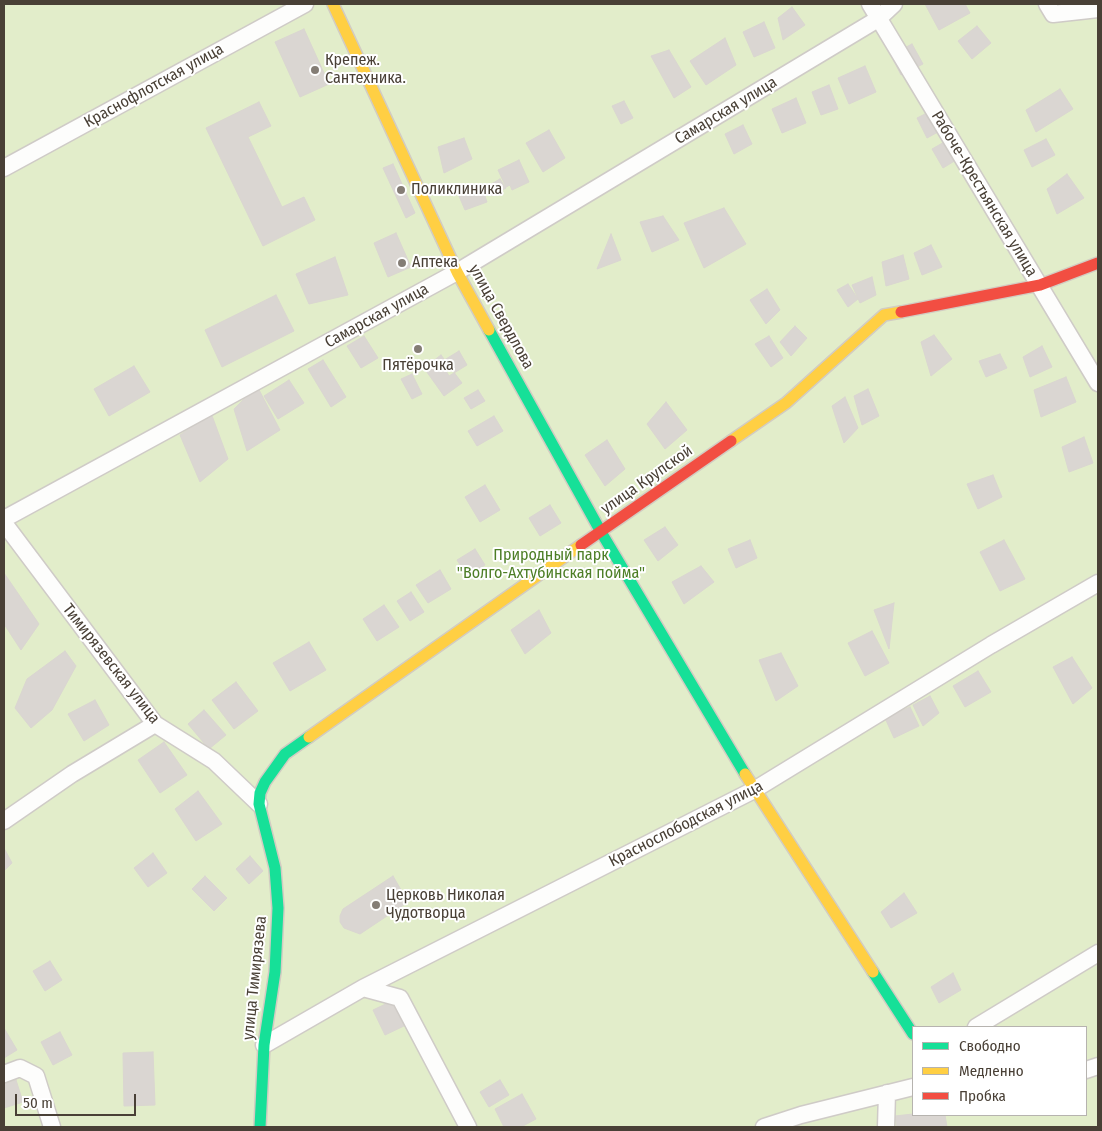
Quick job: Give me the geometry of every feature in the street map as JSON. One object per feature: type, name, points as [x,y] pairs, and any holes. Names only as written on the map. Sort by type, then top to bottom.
[{"type":"street","name":"Краснофлотская улица","points":[[4,168],[305,4]]},
{"type":"street","name":"улица Свердлова","points":[[333,4],[458,272],[601,532],[754,790],[912,1032]]},
{"type":"street","name":"Рабоче-Крестьянская улица","points":[[870,4],[1098,383]]},
{"type":"street","name":"Самарская улица","points":[[4,519],[458,272],[878,19],[894,4]]},
{"type":"street","points":[[1047,4],[1053,14],[1098,9]]},
{"type":"street","name":"улица Крупской","points":[[259,804],[260,793],[265,782],[285,754],[530,580],[786,403],[884,315],[1040,285],[1098,263]]},
{"type":"street","name":"Тимирязевская улица","points":[[4,524],[155,724],[214,761],[259,804]]},
{"type":"street","name":"Краснослободская улица","points":[[264,1045],[363,988],[754,790],[991,645],[1098,583]]},
{"type":"street","points":[[4,821],[72,774],[155,724]]},
{"type":"street","name":"улица Тимирязева","points":[[259,804],[274,868],[278,908],[275,972],[264,1045],[260,1127]]},
{"type":"street","points":[[978,1026],[1098,953]]},
{"type":"street","points":[[363,988],[400,998],[468,1127]]},
{"type":"street","points":[[4,1074],[20,1068],[36,1076],[52,1127]]},
{"type":"street","points":[[764,1127],[801,1115],[912,1087]]},
{"type":"street","points":[[886,1127],[887,1093]]},
{"type":"green space","name":"Природный парк \"Волго-Ахтубинская пойма\"","points":[[4,4],[1098,4],[1098,1127],[4,1127]]},
{"type":"building","points":[[925,4],[965,4],[970,13],[939,30]]},
{"type":"building","points":[[792,7],[805,25],[783,40],[778,18]]},
{"type":"building","points":[[764,22],[775,48],[754,57],[743,32]]},
{"type":"building","points":[[977,26],[991,43],[972,59],[958,41]]},
{"type":"building","points":[[304,29],[329,84],[300,97],[275,42]]},
{"type":"building","points":[[725,38],[736,65],[706,85],[690,61]]},
{"type":"building","points":[[912,44],[923,64],[901,75],[891,55]]},
{"type":"building","points":[[669,50],[691,87],[674,98],[651,56]]},
{"type":"building","points":[[865,66],[876,92],[849,104],[838,78]]},
{"type":"building","points":[[829,85],[838,109],[821,115],[812,92]]},
{"type":"building","points":[[1060,89],[1073,109],[1036,132],[1026,110]]},
{"type":"building","points":[[796,98],[806,123],[782,133],[772,109]]},
{"type":"building","points":[[624,101],[633,118],[621,124],[612,106]]},
{"type":"building","points":[[259,102],[271,126],[248,137],[282,207],[304,197],[315,220],[263,246],[206,128]]},
{"type":"building","points":[[941,106],[951,125],[927,138],[917,118]]},
{"type":"building","points":[[743,125],[752,144],[734,154],[725,134]]},
{"type":"building","points":[[549,130],[565,158],[543,172],[526,143]]},
{"type":"building","points":[[955,136],[966,154],[943,168],[932,149]]},
{"type":"building","points":[[464,138],[472,159],[444,173],[438,147]]},
{"type":"building","points":[[1046,139],[1055,155],[1032,167],[1024,150]]},
{"type":"building","points":[[519,160],[529,182],[512,190],[510,185],[506,187],[498,170]]},
{"type":"building","points":[[393,164],[415,213],[406,218],[383,168]]},
{"type":"building","points":[[1067,174],[1084,198],[1057,214],[1047,189]]},
{"type":"building","points":[[500,179],[506,188],[492,196],[486,187]]},
{"type":"building","points":[[482,187],[487,202],[465,210],[459,196]]},
{"type":"building","points":[[724,208],[746,244],[704,268],[684,223]]},
{"type":"building","points":[[663,216],[679,240],[652,252],[640,222]]},
{"type":"building","points":[[396,233],[411,267],[388,277],[374,243]]},
{"type":"building","points":[[611,234],[621,260],[597,269]]},
{"type":"building","points":[[931,245],[942,267],[922,275],[914,253]]},
{"type":"building","points":[[903,255],[909,279],[886,286],[882,262]]},
{"type":"building","points":[[335,257],[348,295],[309,304],[296,274]]},
{"type":"building","points":[[872,277],[876,295],[860,303],[852,285]]},
{"type":"building","points":[[848,284],[858,299],[848,307],[837,290]]},
{"type":"building","points":[[767,289],[780,310],[766,324],[750,300]]},
{"type":"building","points":[[276,295],[294,331],[222,367],[205,330]]},
{"type":"building","points":[[795,326],[807,338],[791,356],[780,342]]},
{"type":"building","points":[[934,335],[952,359],[931,376],[921,342]]},
{"type":"building","points":[[364,336],[378,358],[361,368],[347,346]]},
{"type":"building","points":[[769,336],[783,358],[771,367],[755,344]]},
{"type":"building","points":[[1042,346],[1052,367],[1030,377],[1023,357]]},
{"type":"building","points":[[459,351],[467,365],[449,376],[441,362]]},
{"type":"building","points":[[1000,354],[1007,368],[986,377],[979,361]]},
{"type":"building","points":[[441,355],[462,383],[444,396],[424,368]]},
{"type":"building","points":[[323,360],[346,397],[331,407],[308,369]]},
{"type":"building","points":[[134,366],[150,392],[109,416],[94,389]]},
{"type":"building","points":[[412,374],[422,394],[412,399],[401,379]]},
{"type":"building","points":[[1066,377],[1076,402],[1041,417],[1034,390]]},
{"type":"building","points":[[289,380],[304,403],[278,419],[264,396]]},
{"type":"building","points":[[257,386],[280,430],[247,451],[234,409]]},
{"type":"building","points":[[868,389],[879,416],[862,425],[854,396]]},
{"type":"building","points":[[478,390],[485,401],[471,409],[464,398]]},
{"type":"building","points":[[845,397],[858,428],[844,443],[832,406]]},
{"type":"building","points":[[666,402],[687,430],[665,449],[647,424]]},
{"type":"building","points":[[211,413],[228,459],[200,482],[180,435]]},
{"type":"building","points":[[494,416],[503,431],[477,446],[468,431]]},
{"type":"building","points":[[1084,437],[1093,463],[1069,472],[1062,447]]},
{"type":"building","points":[[607,440],[625,469],[605,486],[585,455]]},
{"type":"building","points":[[993,475],[1002,497],[978,509],[967,484]]},
{"type":"building","points":[[485,485],[500,510],[480,522],[465,497]]},
{"type":"building","points":[[550,505],[561,523],[540,536],[529,518]]},
{"type":"building","points":[[665,527],[678,545],[658,561],[644,540]]},
{"type":"building","points":[[750,540],[757,558],[736,568],[728,549]]},
{"type":"building","points":[[1004,540],[1025,579],[1000,591],[980,552]]},
{"type":"building","points":[[475,549],[485,565],[467,576],[457,560]]},
{"type":"building","points":[[701,566],[714,582],[684,604],[672,582]]},
{"type":"building","points":[[440,570],[451,589],[428,603],[416,585]]},
{"type":"building","points":[[4,573],[39,624],[21,650],[4,624]]},
{"type":"building","points":[[411,592],[424,612],[410,621],[397,601]]},
{"type":"building","points":[[894,603],[889,649],[874,610]]},
{"type":"building","points":[[384,605],[399,627],[377,641],[363,619]]},
{"type":"building","points":[[539,610],[551,633],[525,654],[511,630]]},
{"type":"building","points":[[872,631],[889,663],[865,676],[848,643]]},
{"type":"building","points":[[309,642],[326,670],[290,691],[273,663]]},
{"type":"building","points":[[65,651],[76,666],[52,710],[31,728],[15,708],[27,679]]},
{"type":"building","points":[[781,653],[798,686],[776,701],[759,660]]},
{"type":"building","points":[[1072,657],[1092,688],[1073,704],[1053,667]]},
{"type":"building","points":[[978,671],[991,692],[965,707],[953,686]]},
{"type":"building","points":[[236,682],[258,711],[234,729],[212,700]]},
{"type":"building","points":[[930,696],[939,713],[923,726],[913,705]]},
{"type":"building","points":[[95,700],[109,725],[84,741],[68,714]]},
{"type":"building","points":[[910,707],[919,726],[894,738],[885,718]]},
{"type":"building","points":[[204,710],[226,735],[209,749],[188,724]]},
{"type":"building","points":[[164,742],[187,775],[160,793],[138,760]]},
{"type":"building","points":[[198,791],[222,824],[196,841],[175,809]]},
{"type":"building","points":[[4,848],[12,863],[4,871]]},
{"type":"building","points":[[153,853],[167,873],[148,887],[134,868]]},
{"type":"building","points":[[250,856],[263,871],[249,884],[236,869]]},
{"type":"building","points":[[205,876],[227,898],[214,911],[192,889]]},
{"type":"building","name":"Церковь Николая Чудотворца","points":[[393,876],[408,902],[360,934],[344,928],[340,922],[343,909]]},
{"type":"building","points":[[904,893],[917,913],[891,928],[881,912]]},
{"type":"building","points":[[50,961],[62,980],[45,991],[33,971]]},
{"type":"building","points":[[953,973],[961,990],[939,1003],[931,987]]},
{"type":"building","points":[[394,1000],[406,1025],[385,1035],[373,1010]]},
{"type":"building","points":[[4,1028],[17,1050],[4,1058]]},
{"type":"building","points":[[60,1032],[72,1055],[53,1065],[41,1042]]},
{"type":"building","points":[[153,1052],[155,1105],[124,1106],[123,1053]]},
{"type":"building","points":[[16,1080],[23,1102],[4,1108],[4,1084]]},
{"type":"building","points":[[500,1080],[509,1095],[489,1107],[480,1092]]},
{"type":"building","points":[[522,1094],[536,1119],[521,1127],[504,1127],[495,1109]]},
{"type":"building","points":[[912,1114],[912,1116],[945,1116],[947,1127],[897,1127],[895,1116]]},
{"type":"traffic: fast","points":[[489,330],[601,532],[745,774]]},
{"type":"traffic: fast","points":[[260,1127],[264,1045],[275,972],[278,908],[275,868],[259,804],[260,793],[265,782],[285,754],[309,737]]},
{"type":"traffic: fast","points":[[873,972],[912,1032]]},
{"type":"traffic: slow","points":[[333,4],[457,272],[489,330]]},
{"type":"traffic: slow","points":[[731,441],[786,403],[884,315],[901,312]]},
{"type":"traffic: slow","points":[[309,737],[581,545]]},
{"type":"traffic: slow","points":[[745,774],[873,972]]},
{"type":"traffic: jam","points":[[901,312],[1040,285],[1098,263]]},
{"type":"traffic: jam","points":[[581,545],[731,441]]},
{"type":"place","name":"Крепеж. Сантехника.","points":[[315,70]]},
{"type":"place","name":"Поликлиника","points":[[401,190]]},
{"type":"place","name":"Аптека","points":[[402,263]]},
{"type":"place","name":"Пятёрочка","points":[[418,349]]},
{"type":"place","name":"Церковь Николая Чудотворца","points":[[376,905]]}]
